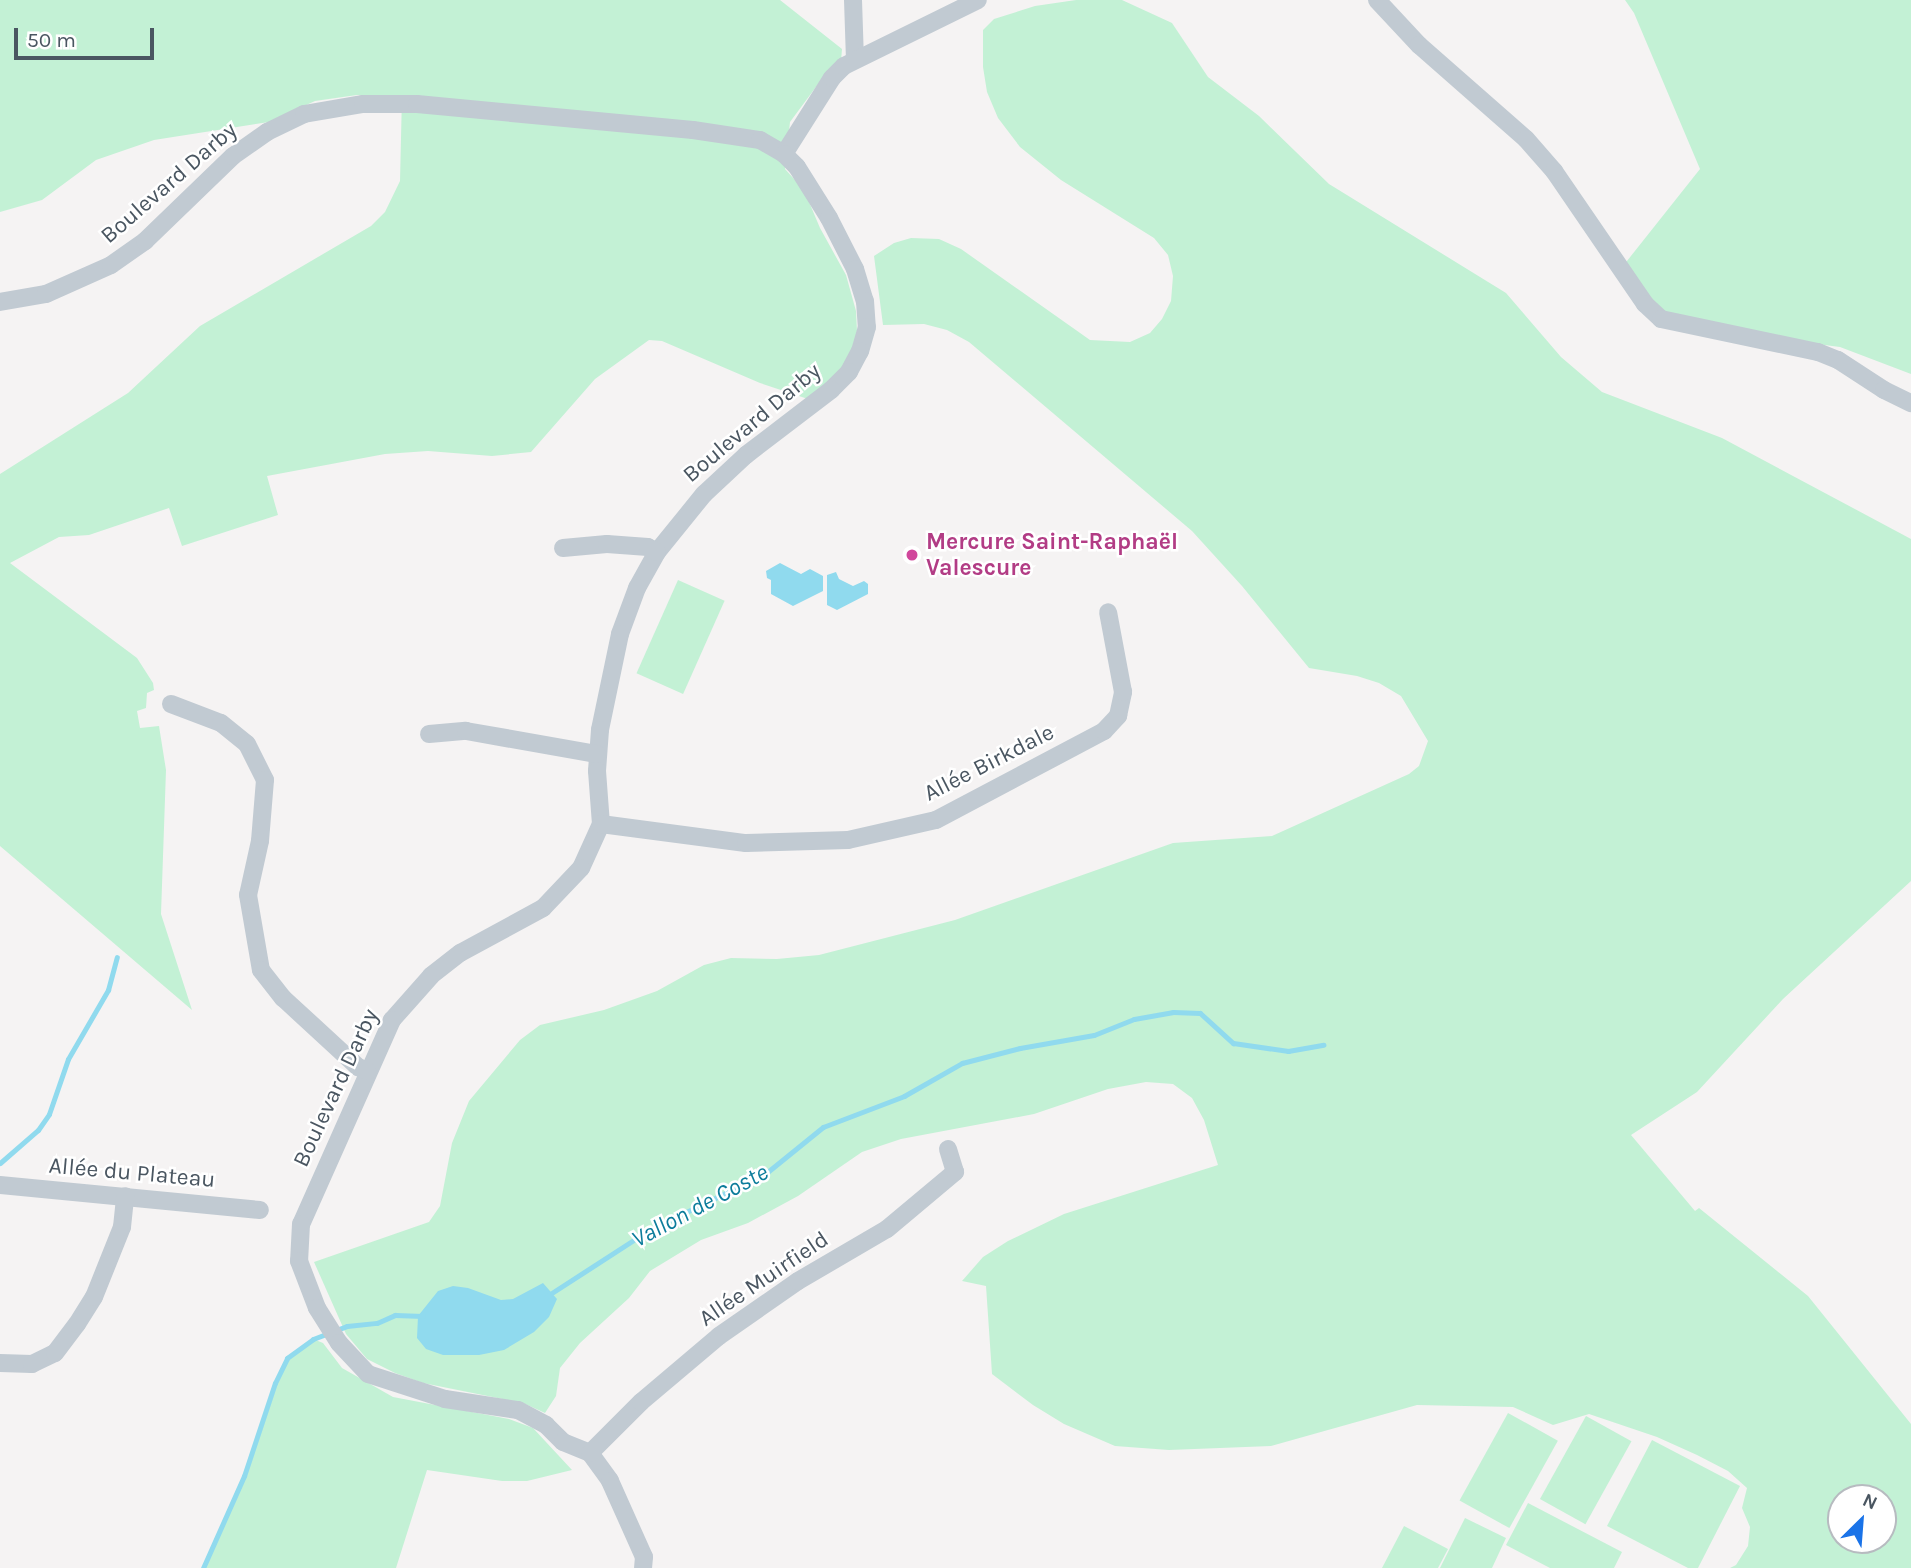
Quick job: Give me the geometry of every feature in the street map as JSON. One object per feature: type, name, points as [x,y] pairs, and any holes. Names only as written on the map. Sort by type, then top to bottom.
[{"type":"street","points":[[853,0],[855,59]]},
{"type":"street","points":[[784,154],[832,78],[855,59],[978,0]]},
{"type":"street","points":[[1377,0],[1419,45],[1526,139],[1554,171],[1645,304],[1661,319],[1818,352],[1838,359],[1884,390],[1911,403]]},
{"type":"street","name":"Boulevard Darby","points":[[0,302],[47,294],[111,265],[145,241],[233,156],[268,132],[303,114],[363,104],[417,104],[694,130],[760,140],[784,154],[797,167],[829,218],[862,284],[867,327],[860,351],[849,372],[831,390],[746,455],[704,494],[657,552],[637,588],[620,634],[609,678],[597,754],[601,824],[587,858],[563,890],[543,908],[460,953],[431,976],[392,1020],[301,1224],[299,1261],[317,1308],[339,1343],[368,1374],[445,1399],[518,1410],[546,1425],[563,1442],[590,1453],[610,1481],[643,1557],[643,1568]]},
{"type":"street","points":[[563,548],[607,544],[648,547],[657,552]]},
{"type":"street","name":"Allée Birkdale","points":[[601,824],[746,844],[848,840],[936,820],[1104,731],[1118,716],[1123,692],[1108,612]]},
{"type":"street","points":[[171,704],[221,723],[247,744],[265,780],[260,841],[248,895],[261,970],[283,998],[358,1067],[367,1071]]},
{"type":"street","points":[[429,734],[466,731],[597,754]]},
{"type":"street","name":"Allée Muirfield","points":[[590,1453],[641,1402],[719,1336],[798,1281],[887,1229],[946,1180],[955,1172],[948,1149]]},
{"type":"street","name":"Allée du Plateau","points":[[0,1185],[260,1210]]},
{"type":"street","points":[[0,1363],[32,1364],[55,1353],[77,1325],[94,1297],[121,1227],[125,1196]]},
{"type":"green space","points":[[0,0],[780,0],[842,49],[841,61],[827,72],[790,122],[785,169],[804,190],[820,228],[846,275],[856,311],[857,331],[852,353],[842,371],[811,400],[760,383],[662,341],[649,340],[595,379],[531,452],[492,456],[428,451],[385,454],[267,476],[278,515],[182,546],[169,508],[89,535],[59,537],[10,563],[137,658],[153,683],[154,690],[147,693],[146,708],[137,711],[140,728],[159,726],[166,770],[161,914],[192,1010],[0,846],[0,474],[128,393],[200,326],[371,226],[385,212],[400,181],[402,95],[357,95],[315,101],[269,122],[154,140],[96,160],[42,200],[0,212]]},
{"type":"green space","points":[[1076,0],[1122,0],[1172,23],[1208,77],[1259,116],[1329,184],[1506,293],[1561,357],[1602,392],[1722,438],[1911,539],[1911,881],[1783,999],[1697,1092],[1631,1135],[1695,1211],[1699,1208],[1808,1296],[1911,1424],[1911,1568],[1730,1568],[1736,1565],[1748,1546],[1750,1527],[1742,1508],[1747,1488],[1728,1471],[1697,1455],[1657,1437],[1589,1414],[1553,1425],[1513,1407],[1417,1405],[1271,1446],[1169,1450],[1115,1446],[1064,1424],[1033,1405],[992,1374],[986,1286],[962,1281],[983,1257],[1008,1241],[1064,1214],[1218,1165],[1204,1120],[1192,1098],[1173,1084],[1146,1082],[1108,1089],[1034,1114],[901,1139],[862,1152],[798,1196],[748,1223],[701,1240],[650,1271],[629,1298],[580,1343],[560,1368],[556,1396],[545,1413],[523,1403],[423,1383],[395,1373],[367,1359],[346,1334],[314,1262],[429,1222],[440,1206],[452,1143],[469,1101],[520,1040],[540,1025],[604,1010],[657,991],[704,965],[731,958],[777,959],[819,955],[955,920],[1173,843],[1272,836],[1409,774],[1419,766],[1428,741],[1401,696],[1379,683],[1357,676],[1309,668],[1242,586],[1192,531],[969,342],[947,330],[924,324],[883,325],[874,256],[894,243],[911,238],[939,239],[961,249],[1090,340],[1130,342],[1150,333],[1162,319],[1171,301],[1173,276],[1168,255],[1154,238],[1061,180],[1020,147],[998,118],[987,92],[983,67],[983,30],[994,19],[1035,6]]},
{"type":"green space","points":[[1625,0],[1911,0],[1911,374],[1840,347],[1676,326],[1623,266],[1700,169],[1634,13]]},
{"type":"green space","points":[[678,580],[725,601],[683,694],[637,673]]},
{"type":"green space","points":[[313,1339],[323,1343],[342,1368],[393,1397],[509,1419],[533,1428],[572,1470],[527,1481],[502,1481],[427,1470],[396,1568],[203,1568],[244,1476],[275,1383],[287,1358]]},
{"type":"green space","points":[[1508,1413],[1558,1441],[1509,1528],[1460,1500]]},
{"type":"green space","points":[[1586,1416],[1631,1441],[1585,1524],[1540,1499]]},
{"type":"green space","points":[[1652,1440],[1740,1486],[1698,1568],[1688,1568],[1607,1526]]},
{"type":"green space","points":[[1528,1503],[1622,1552],[1614,1568],[1550,1568],[1506,1545]]},
{"type":"green space","points":[[1465,1518],[1506,1538],[1492,1568],[1440,1568]]},
{"type":"green space","points":[[1404,1526],[1448,1549],[1438,1568],[1382,1568]]},
{"type":"water","points":[[780,563],[801,574],[810,569],[823,576],[823,591],[793,606],[771,594],[771,580],[767,578],[766,571]]},
{"type":"water","points":[[836,572],[839,579],[853,586],[864,581],[868,584],[868,594],[837,610],[827,605],[827,575]]},
{"type":"water","points":[[543,1283],[557,1299],[549,1317],[534,1332],[504,1350],[479,1355],[443,1355],[426,1349],[417,1338],[418,1316],[438,1291],[453,1286],[468,1288],[501,1300],[513,1299]]},
{"type":"waterway","points":[[0,1163],[38,1130],[49,1114],[68,1059],[108,990],[117,957]]},
{"type":"waterway","name":"Vallon de Coste","points":[[547,1296],[649,1230],[765,1174],[823,1127],[904,1096],[962,1063],[1020,1048],[1094,1035],[1134,1019],[1173,1012],[1200,1013],[1233,1043],[1288,1051],[1323,1045]]},
{"type":"waterway","name":"Vallon de Coste","points":[[203,1568],[244,1476],[275,1383],[287,1358],[313,1339],[347,1326],[377,1323],[395,1315],[423,1316]]},
{"type":"place","name":"Mercure Saint-Raphaël Valescure","points":[[912,555]]}]
